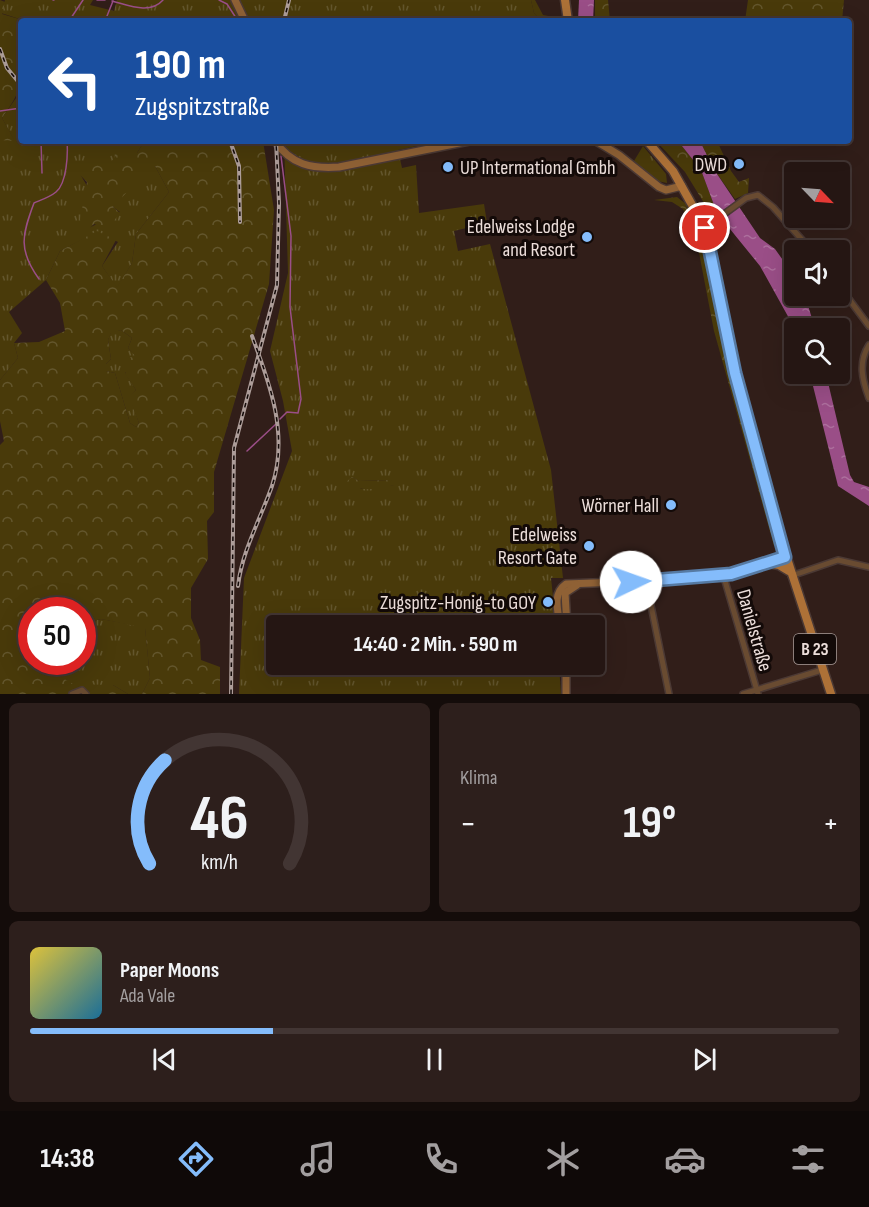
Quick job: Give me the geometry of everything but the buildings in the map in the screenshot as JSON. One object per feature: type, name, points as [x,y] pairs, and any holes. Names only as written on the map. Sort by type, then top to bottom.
[{"type":"main road","points":[[235,0],[244,18]]},
{"type":"main road","points":[[565,0],[568,18]]},
{"type":"main road","points":[[277,144],[285,154],[317,169],[339,167],[455,144]]},
{"type":"main road","points":[[601,144],[620,155],[659,187],[666,190],[682,186]]},
{"type":"main road","name":"B 23","points":[[649,144],[682,186],[705,228],[735,373],[790,574],[831,694]]},
{"type":"main road","points":[[559,615],[556,596],[566,584],[646,581],[723,574],[785,557]]},
{"type":"main road","points":[[768,563],[779,565],[790,574]]},
{"type":"main road","points":[[566,615],[565,593],[577,585]]},
{"type":"main road","points":[[566,675],[566,694]]},
{"type":"street","points":[[705,228],[746,198],[754,195],[763,197],[802,240]]},
{"type":"street","points":[[850,300],[869,326]]},
{"type":"street","points":[[869,345],[864,353],[862,371],[869,398]]},
{"type":"street","points":[[790,574],[838,560],[869,567]]},
{"type":"street","name":"Danielstraße","points":[[723,574],[757,693]]},
{"type":"street","points":[[646,581],[669,694]]},
{"type":"street","points":[[742,694],[757,693],[822,670]]},
{"type":"street","points":[[72,694],[82,690],[86,694]]},
{"type":"green space","points":[[0,0],[5,2],[2,14],[18,19],[18,92],[2,118],[15,141],[0,140]]},
{"type":"green space","points":[[5,0],[93,0],[90,5],[114,11],[117,0],[531,0],[534,13],[538,18],[18,18],[1,13]]},
{"type":"green space","points":[[531,0],[535,0],[543,15],[559,18],[538,18],[534,13]]},
{"type":"green space","points":[[595,0],[608,0],[610,18],[595,18]]},
{"type":"green space","points":[[748,0],[844,0],[842,18],[745,18]]},
{"type":"green space","points":[[18,95],[18,144],[142,145],[137,153],[80,174],[87,186],[89,228],[120,212],[113,207],[137,166],[155,166],[169,192],[136,234],[132,263],[117,288],[102,266],[118,242],[97,232],[60,251],[46,280],[9,312],[22,333],[14,343],[18,358],[0,380],[0,140],[14,140],[2,118]]},
{"type":"green space","points":[[140,144],[263,144],[274,210],[269,284],[214,472],[214,512],[207,521],[208,559],[191,588],[191,618],[200,640],[201,660],[220,667],[220,694],[142,694],[150,678],[145,628],[101,619],[96,620],[96,597],[18,597],[18,675],[57,675],[73,684],[113,685],[128,694],[0,694],[0,445],[4,441],[0,421],[0,380],[18,358],[14,343],[39,342],[65,331],[60,303],[46,280],[60,251],[97,231],[116,240],[102,266],[117,287],[132,263],[136,234],[169,192],[155,166],[138,166],[142,176],[113,207],[120,213],[108,228],[94,224],[89,229],[80,220],[87,182],[79,174],[96,162],[111,162],[122,148],[137,153]],"holes":[[[121,330],[132,338],[128,348],[137,358],[130,357],[125,374],[136,390],[129,397],[139,423],[136,427],[130,423],[115,373],[106,371],[106,364],[111,359],[108,340],[111,333]]]},
{"type":"green space","points":[[284,144],[427,144],[398,150],[402,168],[416,165],[419,213],[484,204],[487,223],[454,231],[458,251],[490,244],[551,470],[563,578],[551,578],[555,615],[266,615],[266,675],[560,675],[561,694],[239,694],[244,578],[292,451],[283,401],[270,351],[288,273]],"holes":[[[352,477],[359,481],[391,480],[394,485],[361,489]]]},
{"type":"green space","points":[[659,144],[680,144],[701,170],[717,213],[712,216],[685,172]]},
{"type":"green space","points":[[701,144],[718,144],[739,182],[749,178],[748,193],[735,199],[713,168]]},
{"type":"green space","points":[[765,144],[828,144],[828,145],[765,146]]},
{"type":"green space","points":[[643,146],[666,174],[667,183],[648,179],[619,155],[634,161]]},
{"type":"green space","points":[[677,197],[687,205],[705,247],[734,395],[775,536],[774,546],[714,331],[696,237],[683,209],[672,202],[654,200]]},
{"type":"green space","points":[[121,330],[132,338],[128,348],[138,358],[125,373],[136,390],[130,397],[139,423],[136,427],[130,423],[115,373],[106,371],[106,364],[111,359],[108,340],[111,332]]},
{"type":"green space","points":[[352,477],[359,481],[391,480],[394,481],[394,485],[375,489],[356,488],[346,482]]},
{"type":"green space","points":[[101,619],[145,627],[150,678],[142,694],[128,694],[113,685],[73,685],[56,675],[96,675],[96,620]]},
{"type":"water","points":[[579,0],[594,0],[593,18],[578,18]]},
{"type":"water","points":[[680,144],[701,144],[713,168],[760,238],[775,249],[784,262],[784,306],[808,306],[812,318],[789,318],[760,266],[717,213],[701,170]]},
{"type":"water","points":[[812,384],[828,384],[850,475],[854,482],[869,487],[869,506],[838,486]]},
{"type":"waterway","points":[[71,18],[83,0]]},
{"type":"waterway","points":[[97,0],[105,0]]},
{"type":"waterway","points":[[112,1],[145,8],[158,5],[163,0]]},
{"type":"waterway","points":[[219,0],[227,4],[236,18]]},
{"type":"waterway","points":[[107,18],[113,1]]},
{"type":"waterway","points":[[0,111],[18,108]]},
{"type":"waterway","points":[[41,144],[42,173]]},
{"type":"waterway","points":[[39,279],[25,251],[25,233],[34,203],[54,194],[60,188],[65,175],[67,144]]},
{"type":"waterway","points":[[280,419],[287,412],[298,413],[301,399],[290,307],[291,236],[281,156]]},
{"type":"waterway","points":[[247,451],[276,424]]},
{"type":"railway","points":[[285,18],[289,0]]},
{"type":"railway","points":[[0,49],[7,68],[18,81]]},
{"type":"railway","points":[[231,144],[239,166],[240,222]]},
{"type":"railway","points":[[231,694],[234,448],[277,285],[279,203],[276,144]]},
{"type":"railway","points":[[238,586],[247,548],[272,486],[279,448],[271,391],[252,336]]},
{"type":"place","name":"DWD","points":[[739,164]]},
{"type":"place","name":"UP Intermational Gmbh","points":[[448,167]]},
{"type":"place","name":"Edelweiss Lodge and Resort","points":[[587,237]]},
{"type":"place","name":"Wörner Hall","points":[[671,505]]},
{"type":"place","name":"Edelweiss Resort Gate","points":[[589,546]]},
{"type":"place","name":"Zugspitz-Honig-to GOY","points":[[548,602]]},
{"type":"route","points":[[631,582],[731,574],[785,557],[735,373],[705,228]]}]
